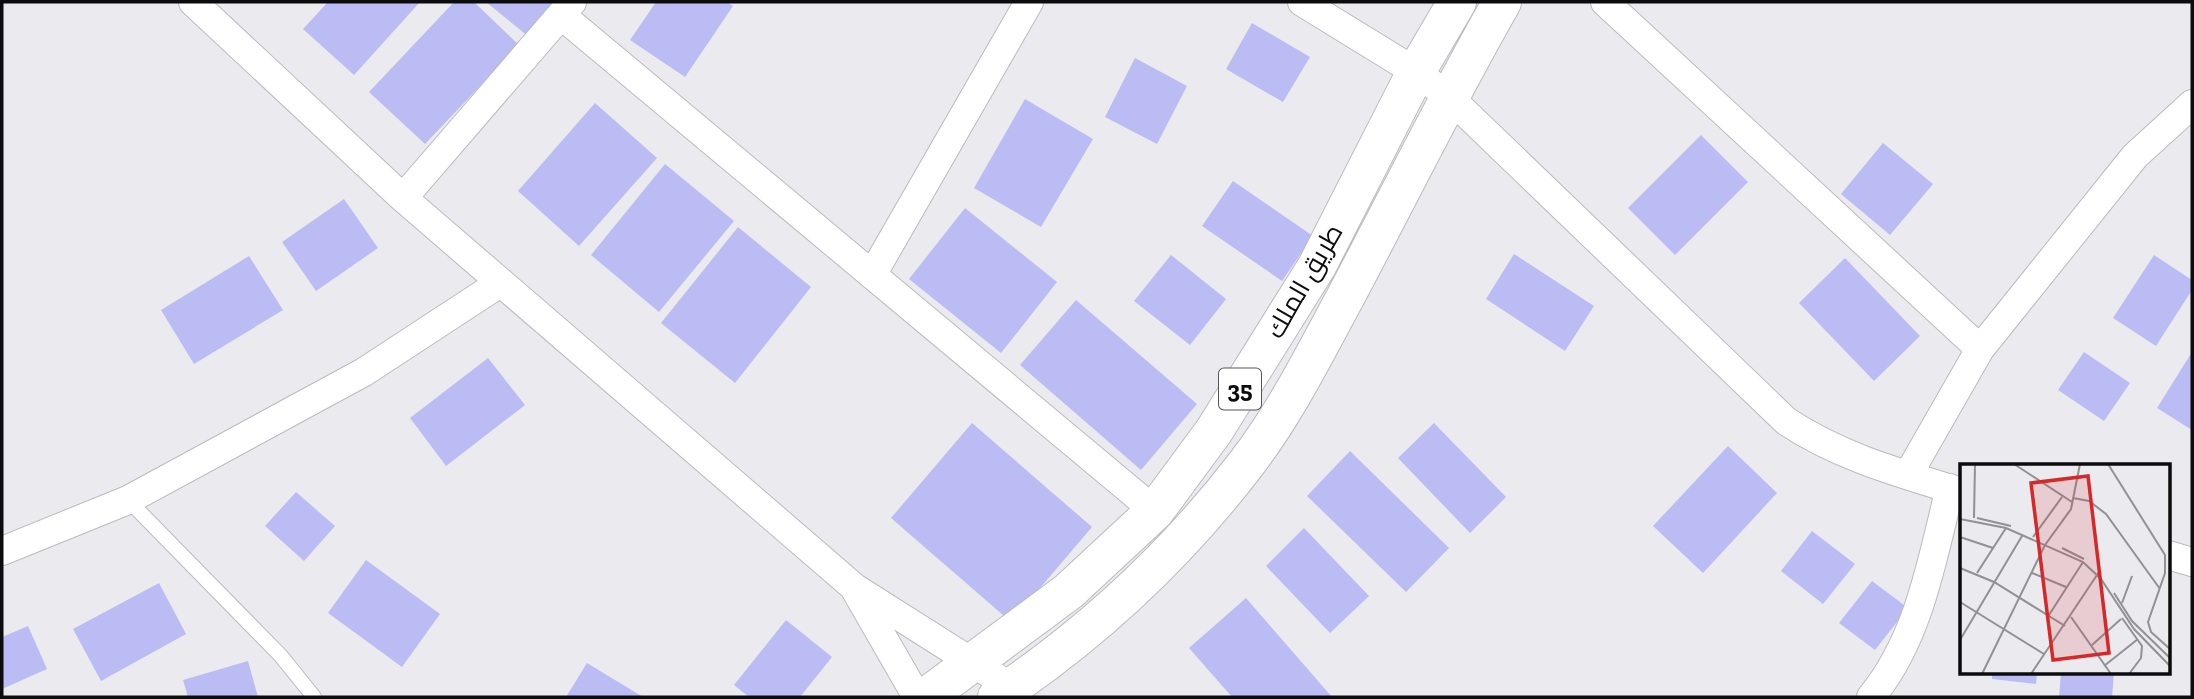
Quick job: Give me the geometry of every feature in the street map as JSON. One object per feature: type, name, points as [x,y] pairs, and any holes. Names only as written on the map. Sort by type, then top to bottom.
[{"type":"main road","name":"طريق الملك","points":[[926,697],[1069,591],[1155,511],[1214,431],[1317,266],[1416,72],[1457,2]]},
{"type":"main road","name":"طريق الملك","points":[[1004,692],[1101,618],[1180,542],[1247,463],[1304,374],[1396,204],[1448,96],[1502,2]]},
{"type":"street","points":[[193,2],[402,198],[855,588],[974,661],[1004,692]]},
{"type":"street","points":[[872,275],[1029,2]]},
{"type":"street","points":[[1302,2],[1416,72],[1448,96],[1786,421],[1819,443],[1857,460],[1956,490],[1911,628],[1892,673],[1871,697]]},
{"type":"street","points":[[1605,2],[1980,349]]},
{"type":"street","points":[[402,198],[566,8],[872,275],[1155,511]]},
{"type":"street","points":[[1909,474],[1980,349],[2135,156],[2192,104]]},
{"type":"street","points":[[2,551],[128,500],[364,372],[499,283]]},
{"type":"street","points":[[2170,556],[2192,562]]},
{"type":"street","points":[[855,588],[917,697]]},
{"type":"lane","points":[[128,500],[281,656],[314,697]]},
{"type":"building","points":[[328,2],[420,2],[354,75],[303,29]]},
{"type":"building","points":[[454,2],[474,2],[519,45],[425,144],[369,92]]},
{"type":"building","points":[[486,2],[557,2],[529,37]]},
{"type":"building","points":[[656,2],[727,2],[733,6],[685,77],[630,40]]},
{"type":"building","points":[[1252,23],[1310,57],[1283,102],[1226,69]]},
{"type":"building","points":[[1135,58],[1187,86],[1157,144],[1105,117]]},
{"type":"building","points":[[1025,99],[1093,139],[1041,227],[974,188]]},
{"type":"building","points":[[595,103],[657,158],[579,246],[518,191]]},
{"type":"building","points":[[1701,135],[1748,182],[1675,255],[1628,208]]},
{"type":"building","points":[[1883,143],[1933,184],[1890,235],[1841,194]]},
{"type":"building","points":[[665,164],[734,221],[659,312],[591,255]]},
{"type":"building","points":[[1233,181],[1313,236],[1282,281],[1202,226]]},
{"type":"building","points":[[344,199],[378,248],[316,291],[282,242]]},
{"type":"building","points":[[965,208],[1057,282],[1001,353],[909,279]]},
{"type":"building","points":[[738,227],[811,287],[735,383],[661,323]]},
{"type":"building","points":[[1514,254],[1594,306],[1565,351],[1486,299]]},
{"type":"building","points":[[1171,255],[1226,299],[1190,345],[1134,301]]},
{"type":"building","points":[[2154,255],[2192,280],[2192,290],[2156,346],[2113,318]]},
{"type":"building","points":[[249,256],[283,310],[194,364],[161,310]]},
{"type":"building","points":[[1845,258],[1920,336],[1874,381],[1799,303]]},
{"type":"building","points":[[1076,300],[1197,404],[1141,470],[1020,365]]},
{"type":"building","points":[[2084,352],[2130,383],[2104,421],[2058,390]]},
{"type":"building","points":[[2192,352],[2192,430],[2157,408]]},
{"type":"building","points":[[488,358],[525,405],[446,466],[410,418]]},
{"type":"building","points":[[972,423],[1092,527],[1011,622],[891,518]]},
{"type":"building","points":[[1434,423],[1506,497],[1470,533],[1398,458]]},
{"type":"building","points":[[1728,446],[1777,493],[1703,573],[1653,526]]},
{"type":"building","points":[[1350,451],[1449,548],[1406,592],[1307,496]]},
{"type":"building","points":[[296,492],[335,526],[304,561],[265,526]]},
{"type":"building","points":[[1304,528],[1369,596],[1330,633],[1266,566]]},
{"type":"building","points":[[1812,531],[1855,564],[1823,604],[1781,571]]},
{"type":"building","points":[[366,560],[440,614],[402,667],[328,613]]},
{"type":"building","points":[[1872,581],[1908,608],[1875,650],[1839,623]]},
{"type":"building","points":[[159,583],[186,634],[101,681],[73,629]]},
{"type":"building","points":[[1246,598],[1332,697],[1232,697],[1189,648]]},
{"type":"building","points":[[786,620],[832,657],[800,697],[749,697],[734,685]]},
{"type":"building","points":[[28,626],[47,669],[2,689],[2,637]]},
{"type":"building","points":[[248,661],[258,697],[188,697],[183,680]]},
{"type":"building","points":[[587,663],[643,697],[566,697]]},
{"type":"building","points":[[1992,674],[2037,674],[2036,684],[1992,679]]},
{"type":"building","points":[[2061,674],[2114,674],[2112,697],[2059,697]]}]
